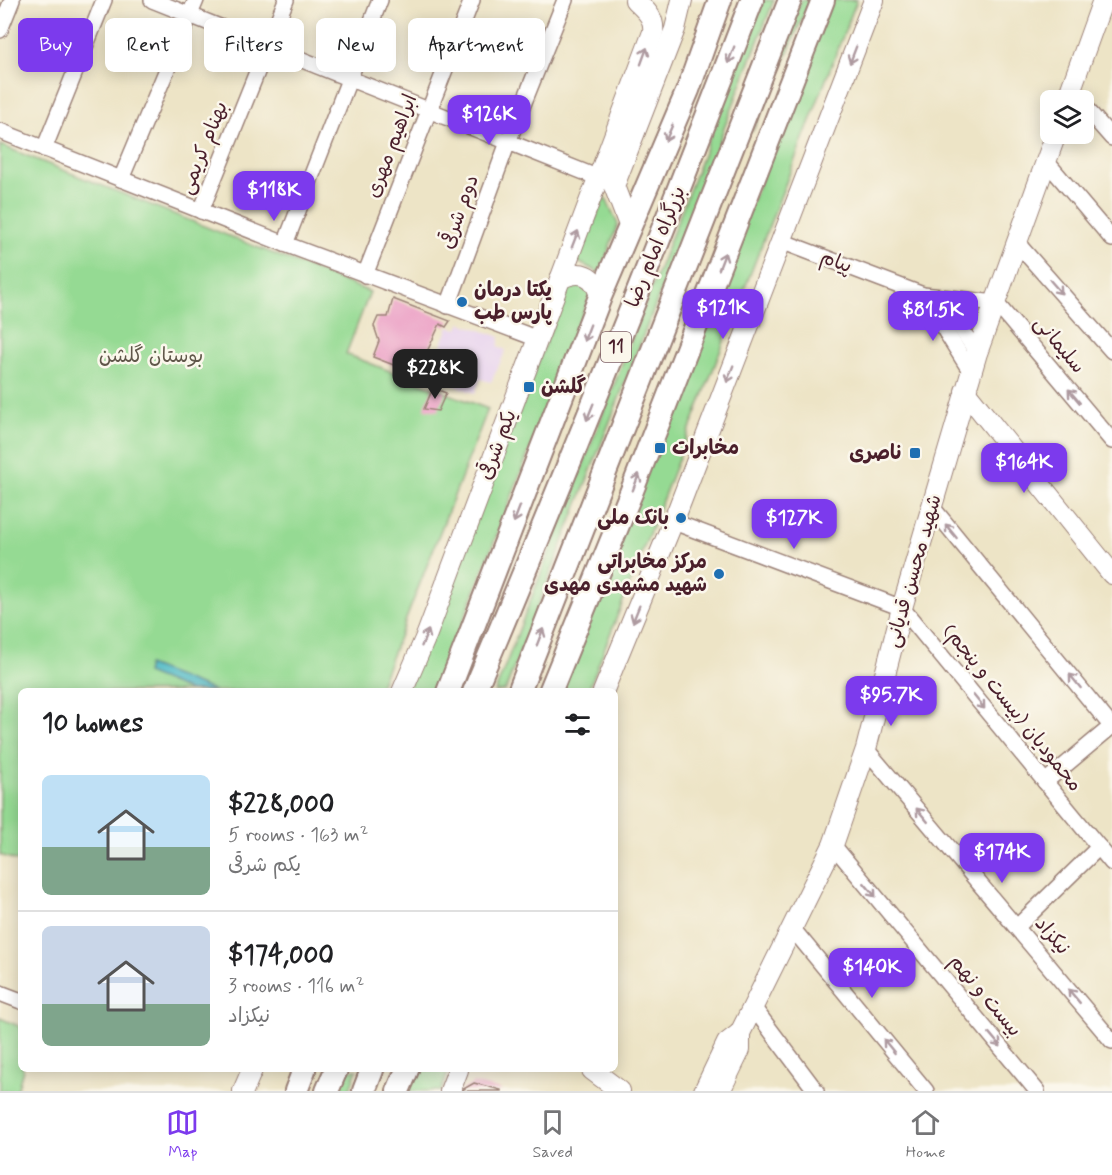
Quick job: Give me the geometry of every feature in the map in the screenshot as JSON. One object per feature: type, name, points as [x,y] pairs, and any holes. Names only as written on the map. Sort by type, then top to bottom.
[{"type":"highway","points":[[450,688],[600,297],[688,90],[720,0]]},
{"type":"highway","name":"بزرگراه امام رضا","points":[[476,688],[542,532],[752,0]]},
{"type":"highway","name":"بزرگراه امام رضا","points":[[521,688],[640,378],[790,0]]},
{"type":"highway","points":[[720,178],[755,133],[812,0]]},
{"type":"highway","points":[[552,688],[631,493],[823,0]]},
{"type":"highway","points":[[576,624],[640,378]]},
{"type":"highway","points":[[461,688],[542,532]]},
{"type":"highway","points":[[296,1091],[303,1072]]},
{"type":"highway","points":[[327,1091],[335,1072]]},
{"type":"highway","points":[[364,1091],[371,1072]]},
{"type":"highway","points":[[398,1091],[405,1072]]},
{"type":"main road","name":"یکم شرقی","points":[[404,688],[427,634],[653,32],[654,24],[650,15],[635,0]]},
{"type":"main road","points":[[651,0],[658,0]]},
{"type":"main road","points":[[629,225],[614,186],[675,29],[682,0]]},
{"type":"main road","points":[[605,688],[674,522],[874,0]]},
{"type":"main road","points":[[1077,90],[1102,0]]},
{"type":"main road","name":"شهید محسن قدیانی","points":[[704,1091],[727,1043],[740,1033],[833,845],[867,748],[902,608],[971,372],[1052,144]]},
{"type":"main road","points":[[560,279],[570,274],[586,275],[598,285],[600,297]]},
{"type":"main road","points":[[965,392],[1112,574]]},
{"type":"main road","name":"شهید محسن قدیانی","points":[[720,1091],[740,1050],[740,1033]]},
{"type":"main road","points":[[243,1091],[251,1072]]},
{"type":"main road","points":[[450,1091],[457,1072]]},
{"type":"main road","points":[[595,1072],[620,1091]]},
{"type":"street","points":[[0,30],[12,0]]},
{"type":"street","points":[[44,149],[104,0]]},
{"type":"street","points":[[152,0],[204,22]]},
{"type":"street","points":[[121,179],[196,0]]},
{"type":"street","name":"بهنام کریمی","points":[[279,18],[286,0]]},
{"type":"street","points":[[285,244],[380,0]]},
{"type":"street","name":"ابراهیم مهری","points":[[366,275],[472,0]]},
{"type":"street","name":"دوم شرقی","points":[[448,306],[508,142],[565,0]]},
{"type":"street","points":[[1102,0],[1112,12]]},
{"type":"street","points":[[304,62],[598,178]]},
{"type":"street","name":"بهنام کریمی","points":[[201,211],[257,72]]},
{"type":"street","points":[[1094,119],[1112,138]]},
{"type":"street","points":[[0,131],[285,244],[538,339]]},
{"type":"street","points":[[1046,161],[1112,239]]},
{"type":"street","name":"پیام","points":[[781,241],[923,295],[996,303]]},
{"type":"street","points":[[1017,243],[1112,351]]},
{"type":"street","points":[[923,295],[971,372]]},
{"type":"street","points":[[941,298],[977,353]]},
{"type":"street","name":"سلیمانی","points":[[996,303],[1112,441]]},
{"type":"street","points":[[932,507],[1112,726],[1045,782]]},
{"type":"street","points":[[674,522],[902,608]]},
{"type":"street","name":"محمودیان (بیست و پنجم)","points":[[902,608],[1112,863]]},
{"type":"street","name":"نیکزاد","points":[[867,748],[1112,1041]]},
{"type":"street","name":"بیست و نهم","points":[[833,845],[1037,1091]]},
{"type":"street","points":[[1017,927],[1099,847]]},
{"type":"street","points":[[792,928],[926,1091]]},
{"type":"street","points":[[0,993],[18,1000]]},
{"type":"street","points":[[753,1007],[816,1091]]},
{"type":"shaded area","points":[[461,323],[500,337],[498,347],[506,350],[491,382],[480,379],[475,393],[437,379],[440,372],[433,365],[449,327],[458,329]]},
{"type":"green space","points":[[763,0],[774,0],[506,688],[497,688]]},
{"type":"green space","points":[[801,0],[810,0],[765,107],[752,132]]},
{"type":"green space","points":[[832,0],[857,0],[589,688],[560,688]]},
{"type":"green space","name":"بوستان گلشن","points":[[0,145],[370,292],[346,354],[488,409],[379,688],[18,688],[18,861],[0,855]]},
{"type":"green space","points":[[605,197],[618,224],[600,273],[576,261]]},
{"type":"green space","points":[[570,282],[581,283],[592,290],[437,688],[408,688]]},
{"type":"green space","points":[[0,1018],[18,1026],[18,1072],[22,1072],[17,1091],[0,1091]]},
{"type":"green space","points":[[345,1072],[356,1072],[349,1091],[338,1091]]},
{"type":"green space","points":[[414,1072],[448,1072],[441,1091],[407,1091]]},
{"type":"water","points":[[148,665],[207,688],[183,688],[146,673]]},
{"type":"building","points":[[393,299],[450,321],[446,327],[440,324],[425,356],[435,359],[431,369],[434,373],[427,378],[373,357],[379,341],[374,326],[378,317],[388,317]]},
{"type":"building","points":[[433,388],[446,393],[438,411],[424,409]]},
{"type":"building","points":[[474,1083],[501,1090],[501,1091],[460,1091]]},
{"type":"place","name":"یکتا درمان پارس طب","points":[[462,302]]},
{"type":"place","name":"گلشن","points":[[529,387]]},
{"type":"place","name":"مخابرات","points":[[660,448]]},
{"type":"place","name":"ناصری","points":[[915,453]]},
{"type":"place","name":"بانک ملی","points":[[681,518]]},
{"type":"place","name":"مرکز مخابراتی شهید مشهدی مهدی","points":[[719,574]]}]
